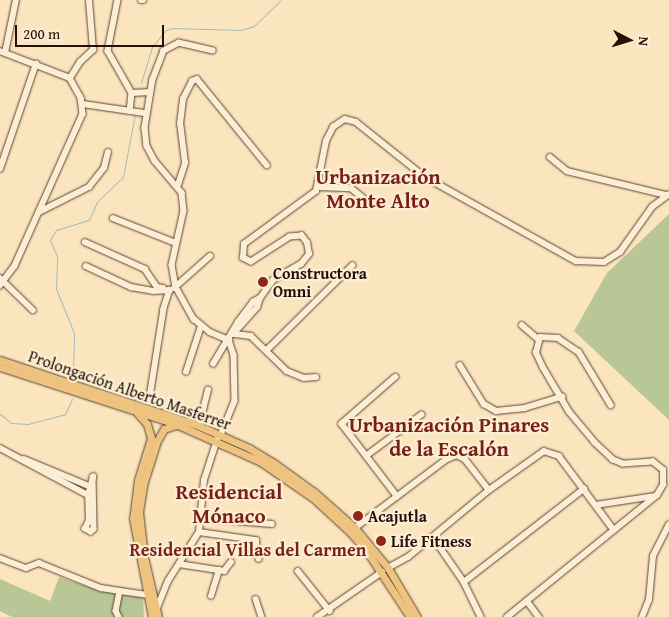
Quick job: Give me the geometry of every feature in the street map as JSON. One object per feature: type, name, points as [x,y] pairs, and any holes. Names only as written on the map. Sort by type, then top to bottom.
[{"type":"main road","name":"Prolongación Alberto Masferrer","points":[[0,360],[199,426],[261,462],[313,498],[350,532],[385,570],[410,617]]},
{"type":"main road","name":"Prolongación Alberto Masferrer","points":[[0,367],[219,437],[274,463],[314,492],[355,528],[417,617]]},
{"type":"main road","points":[[136,412],[147,424],[151,435],[138,480],[134,518],[152,617]]},
{"type":"main road","points":[[158,617],[144,558],[139,512],[144,482],[157,441],[164,430],[178,425]]},
{"type":"street","points":[[16,0],[2,52],[70,78],[83,104],[80,125],[15,266],[1,283],[11,288],[33,310]]},
{"type":"street","points":[[70,78],[80,62],[93,50],[89,0]]},
{"type":"street","points":[[118,0],[108,41],[108,51],[132,93],[130,110]]},
{"type":"street","points":[[178,185],[155,161],[147,146],[145,113],[158,60],[172,45],[179,43],[213,51]]},
{"type":"street","points":[[0,169],[36,64]]},
{"type":"street","points":[[150,396],[164,309],[173,288],[172,265],[184,211],[178,185],[185,163],[180,124],[183,99],[192,80],[197,79],[267,165]]},
{"type":"street","points":[[132,93],[150,92]]},
{"type":"street","points":[[83,104],[145,113]]},
{"type":"street","points":[[319,186],[326,141],[333,127],[345,119],[356,122],[425,177],[576,261],[590,263],[604,262],[620,252],[652,207],[668,195]]},
{"type":"street","points":[[39,212],[89,187],[100,174],[108,152]]},
{"type":"street","points":[[550,157],[567,171],[668,195]]},
{"type":"street","points":[[213,364],[231,337],[257,307],[260,298],[273,280],[305,261],[309,248],[305,239],[296,235],[251,262],[243,258],[244,244],[319,186],[351,188],[368,202]]},
{"type":"street","points":[[113,218],[176,243]]},
{"type":"street","points":[[85,242],[145,269],[157,287],[173,288]]},
{"type":"street","points":[[86,266],[131,287],[153,291],[173,288],[210,256]]},
{"type":"street","points":[[267,350],[352,266]]},
{"type":"street","points":[[173,288],[201,326],[231,337],[251,336],[288,371],[304,378],[316,377]]},
{"type":"street","points":[[522,325],[539,340]]},
{"type":"street","points":[[186,372],[201,326]]},
{"type":"street","points":[[539,340],[549,336],[558,338],[579,352],[611,405]]},
{"type":"street","points":[[156,608],[162,590],[199,532],[204,480],[219,437],[232,412],[236,391],[231,337]]},
{"type":"street","points":[[507,617],[657,495],[664,476],[658,465],[648,460],[631,464],[613,460],[569,412],[536,353],[539,340]]},
{"type":"street","points":[[460,365],[484,404],[496,411],[524,408],[562,397]]},
{"type":"street","points":[[396,377],[342,424],[397,496]]},
{"type":"street","points":[[199,426],[208,390]]},
{"type":"street","points":[[366,456],[421,415]]},
{"type":"street","points":[[0,448],[88,494]]},
{"type":"street","points":[[317,617],[330,611],[433,536],[489,490],[544,451],[559,456],[614,530]]},
{"type":"street","points":[[355,528],[447,459],[457,455],[465,459],[489,490]]},
{"type":"street","points":[[17,458],[89,486]]},
{"type":"street","points":[[93,477],[94,530],[91,532],[85,529],[89,520],[88,494],[93,477]]},
{"type":"street","points":[[464,582],[584,489]]},
{"type":"street","points":[[596,505],[657,495]]},
{"type":"street","points":[[201,518],[272,524]]},
{"type":"street","points":[[642,617],[649,600],[653,556],[669,525]]},
{"type":"street","points":[[199,532],[256,540],[259,559]]},
{"type":"street","points":[[433,536],[464,582],[481,617]]},
{"type":"street","points":[[0,558],[26,568],[39,563],[101,588],[148,595]]},
{"type":"street","points":[[179,564],[224,570],[231,562]]},
{"type":"street","points":[[212,596],[219,570]]},
{"type":"street","points":[[298,571],[330,611]]},
{"type":"street","points":[[119,617],[116,611],[120,591]]},
{"type":"street","points":[[256,600],[262,617]]},
{"type":"street","points":[[527,601],[539,617]]},
{"type":"green space","points":[[669,214],[669,420],[574,331],[607,273]]},
{"type":"green space","points":[[59,577],[94,589],[143,597],[144,617],[12,617],[0,611],[0,579],[50,601]]},
{"type":"waterway","points":[[141,83],[152,47],[166,30],[173,28],[241,30],[254,26],[281,0]]},
{"type":"waterway","points":[[73,378],[74,333],[56,289],[57,256],[50,240],[56,230],[89,220],[97,202],[123,177],[135,114]]},
{"type":"waterway","points":[[0,414],[11,423],[28,424],[65,414],[72,399]]},
{"type":"place","name":"Constructora Omni","points":[[263,282]]},
{"type":"place","name":"Acajutla","points":[[358,516]]},
{"type":"place","name":"Life Fitness","points":[[381,541]]},
{"type":"district","name":"Urbanización Monte Alto","points":[[378,189]]},
{"type":"district","name":"Urbanización Pinares de la Escalón","points":[[449,437]]},
{"type":"district","name":"Residencial Mónaco","points":[[229,504]]},
{"type":"district","name":"Residencial Villas del Carmen","points":[[248,550]]}]
